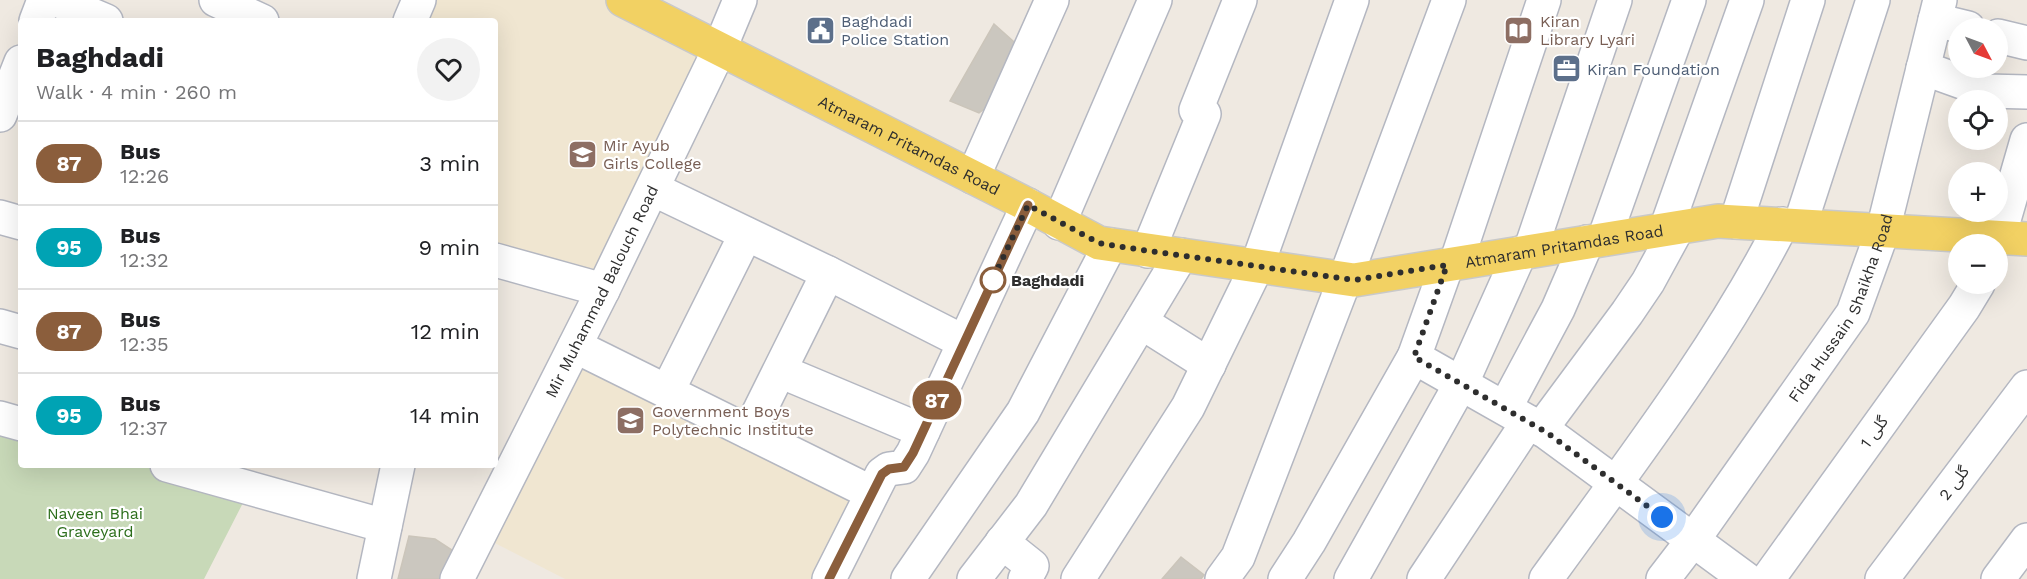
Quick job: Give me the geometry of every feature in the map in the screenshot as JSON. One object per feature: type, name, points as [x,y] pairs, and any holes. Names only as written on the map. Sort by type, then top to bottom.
[{"type":"main road","name":"Atmaram Pritamdas Road","points":[[623,0],[1028,205],[1059,223],[1099,243],[1110,245],[1354,280],[1718,220],[1948,235]]},
{"type":"street","points":[[37,18],[44,0]]},
{"type":"street","points":[[57,0],[99,18]]},
{"type":"street","points":[[411,18],[418,0]]},
{"type":"street","name":"Mir Muhammad Balouch Road","points":[[463,577],[720,48],[740,0]]},
{"type":"street","points":[[973,177],[1052,0]]},
{"type":"street","points":[[1059,223],[1155,0]]},
{"type":"street","points":[[1148,250],[1204,114],[1196,110],[1240,0]]},
{"type":"street","points":[[1078,579],[1188,407],[1257,266],[1352,0]]},
{"type":"street","points":[[1222,579],[1238,557],[1449,0]]},
{"type":"street","points":[[1285,579],[1309,542],[1414,357],[1451,264],[1544,0]]},
{"type":"street","points":[[1350,579],[1461,383],[1525,252],[1615,0]]},
{"type":"street","points":[[1525,420],[1558,309],[1596,240],[1689,0]]},
{"type":"street","points":[[1424,579],[1525,420],[1627,314],[1648,282],[1672,228],[1747,0]]},
{"type":"street","points":[[1736,222],[1808,0]]},
{"type":"street","points":[[1546,579],[1698,368],[1759,269],[1791,225],[1874,0]]},
{"type":"street","points":[[216,6],[253,18]]},
{"type":"street","points":[[1937,10],[1951,18]]},
{"type":"street","name":"Fida Hussain Shaikha Road","points":[[1663,579],[1853,313],[1883,230],[1937,10]]},
{"type":"street","points":[[2008,38],[2027,43]]},
{"type":"street","points":[[0,48],[18,55]]},
{"type":"street","points":[[1923,68],[1987,91],[2027,92]]},
{"type":"street","points":[[0,115],[18,70]]},
{"type":"street","points":[[0,122],[18,127]]},
{"type":"street","points":[[2001,234],[2027,140]]},
{"type":"street","points":[[652,189],[828,273],[964,342]]},
{"type":"street","points":[[829,579],[882,474],[889,469],[904,467],[913,453],[1028,205]]},
{"type":"street","points":[[0,217],[18,222]]},
{"type":"street","points":[[667,392],[746,234]]},
{"type":"street","points":[[911,578],[1023,412],[1110,245]]},
{"type":"street","points":[[974,579],[1031,505],[1181,255]]},
{"type":"street","points":[[498,261],[603,290]]},
{"type":"street","points":[[749,432],[828,273]]},
{"type":"street","name":"گلی 1","points":[[1768,579],[1972,294]]},
{"type":"street","points":[[1141,322],[1209,365]]},
{"type":"street","points":[[0,326],[18,331]]},
{"type":"street","points":[[575,346],[872,492]]},
{"type":"street","points":[[1414,357],[1525,420],[1616,483],[1746,579]]},
{"type":"street","points":[[780,371],[923,430]]},
{"type":"street","name":"گلی 2","points":[[1882,579],[2027,387]]},
{"type":"street","points":[[0,418],[18,423]]},
{"type":"street","points":[[178,468],[385,526]]},
{"type":"street","points":[[374,579],[397,468]]},
{"type":"street","points":[[1998,579],[2027,540]]},
{"type":"street","points":[[1002,542],[1032,566],[1025,579]]},
{"type":"shaded area","name":"Mir Ayub Girls College","points":[[419,0],[623,0],[720,48],[603,290],[498,261],[498,18],[411,18]]},
{"type":"shaded area","name":"Government Boys Polytechnic Institute","points":[[575,346],[872,493],[826,579],[565,579],[479,535]]},
{"type":"green space","name":"Naveen Bhai Graveyard","points":[[0,423],[18,428],[18,468],[154,468],[247,495],[204,579],[0,579]]},
{"type":"building","points":[[994,24],[1022,49],[1000,97],[979,113],[950,101]]},
{"type":"building","points":[[409,536],[435,539],[461,556],[449,579],[398,579]]},
{"type":"building","points":[[1181,557],[1204,575],[1201,579],[1162,579]]},
{"type":"bus line","name":"87","points":[[829,579],[882,474],[889,469],[904,467],[913,453],[1028,205]]},
{"type":"place","name":"Baghdadi Police Station","points":[[820,30]]},
{"type":"place","name":"Kiran Library Lyari","points":[[1519,30]]},
{"type":"place","name":"Kiran Foundation","points":[[1566,69]]},
{"type":"place","name":"Mir Ayub Girls College","points":[[582,154]]},
{"type":"place","name":"Baghdadi","points":[[993,280]]},
{"type":"place","name":"Government Boys Polytechnic Institute","points":[[631,420]]},
{"type":"route","points":[[993,280],[991,283],[1028,205],[1099,243],[1129,248],[1354,280],[1447,265],[1414,357],[1546,432],[1662,517]]}]
